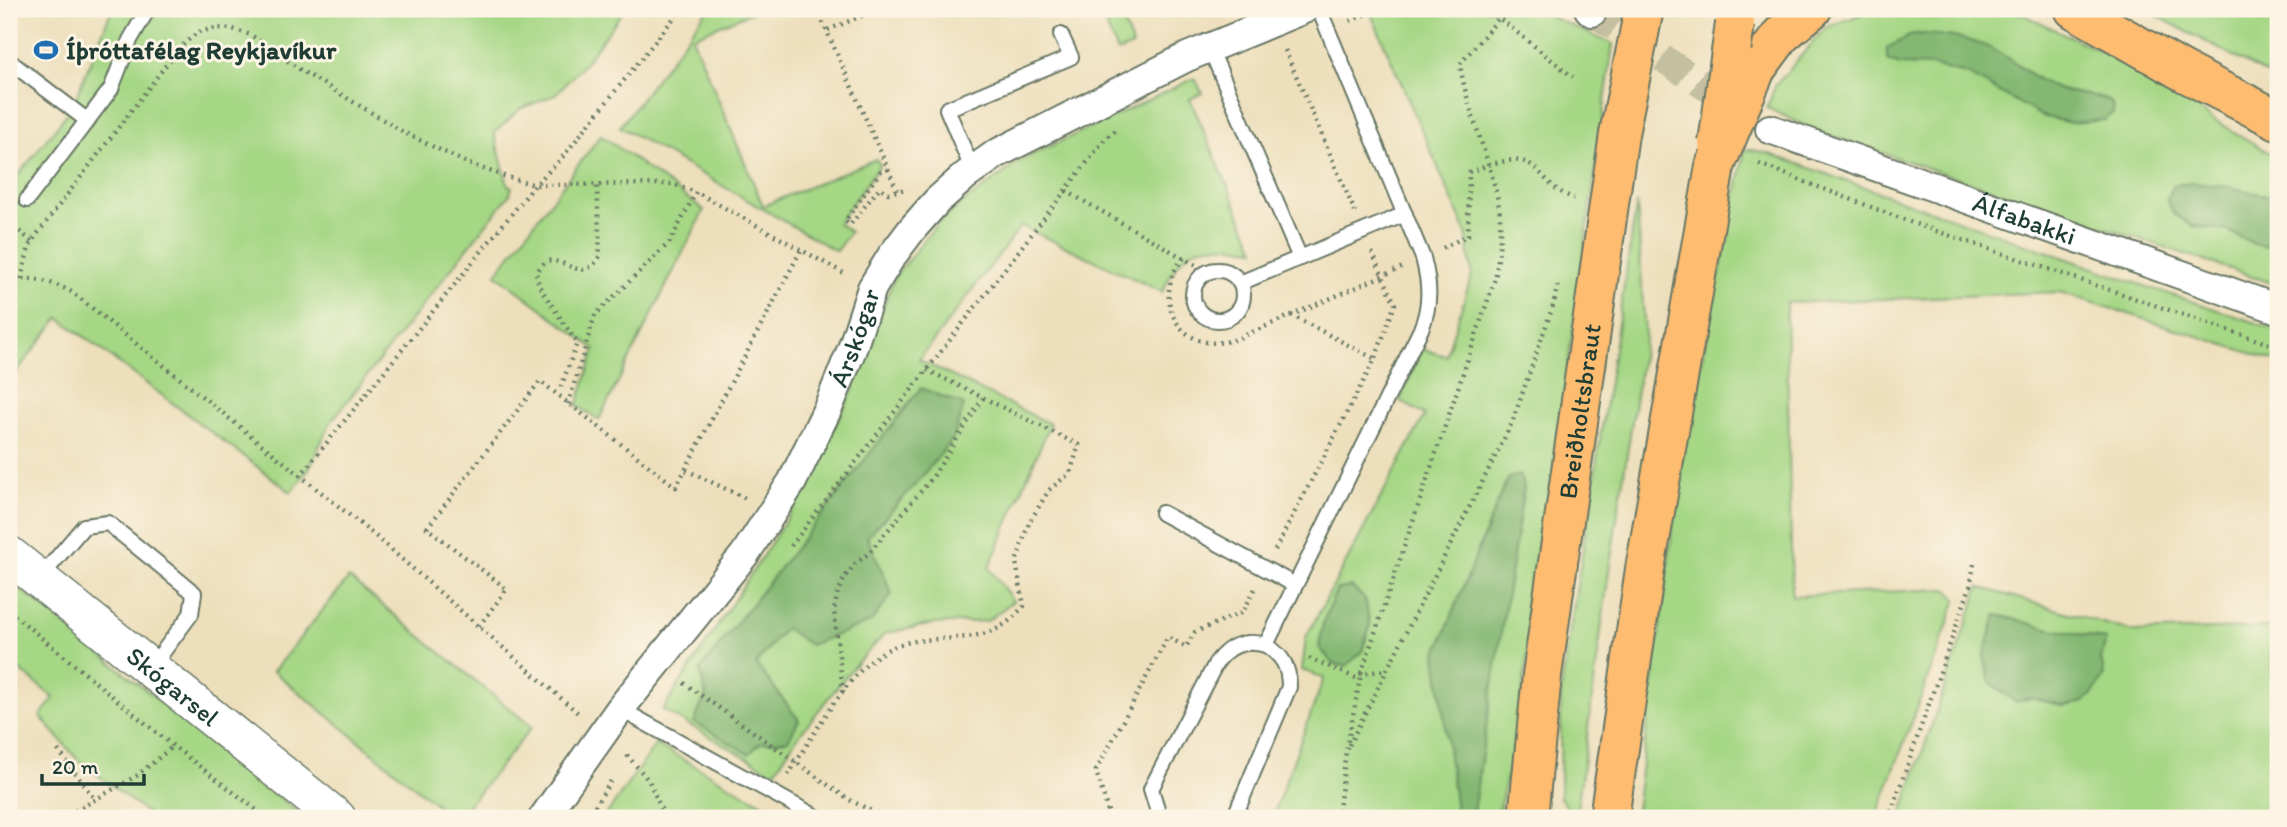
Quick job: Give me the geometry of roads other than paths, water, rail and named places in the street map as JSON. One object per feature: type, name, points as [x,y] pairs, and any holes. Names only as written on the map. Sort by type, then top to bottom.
[{"type":"main road","name":"Breiðholtsbraut","points":[[1528,818],[1542,675],[1619,134],[1644,9]]},
{"type":"main road","points":[[1715,166],[1756,69],[1782,34],[1812,9]]},
{"type":"main road","points":[[2074,9],[2184,72],[2278,120]]},
{"type":"main road","points":[[1609,818],[1645,569],[1715,166],[1736,14]]},
{"type":"street","name":"Árskógar","points":[[543,818],[620,709],[746,554],[792,482],[828,408],[852,349],[872,288],[891,257],[937,201],[996,154],[1210,48],[1304,9]]},
{"type":"street","name":"Álfabakki","points":[[1770,129],[2278,309]]},
{"type":"street","name":"Skógarsel","points":[[9,555],[337,818]]},
{"type":"lane","points":[[27,200],[111,89],[130,40],[148,9]]},
{"type":"lane","points":[[1267,642],[1400,372],[1426,316],[1429,301],[1429,279],[1423,258],[1319,9]]},
{"type":"lane","points":[[973,171],[947,109],[1071,57],[1061,35]]},
{"type":"lane","points":[[1210,48],[1300,258]]},
{"type":"lane","points":[[9,61],[88,121]]},
{"type":"lane","points":[[1240,283],[1405,214]]},
{"type":"lane","points":[[1208,272],[1226,272],[1240,283],[1243,298],[1236,312],[1222,320],[1206,317],[1196,306],[1194,290],[1202,276],[1208,272]]},
{"type":"lane","points":[[1162,513],[1295,585]]},
{"type":"lane","points":[[39,579],[84,526],[108,523],[194,593],[191,614],[150,670]]},
{"type":"lane","points":[[1160,818],[1151,789],[1216,663],[1223,653],[1243,642],[1267,642],[1284,662],[1289,674],[1289,687],[1234,818]]},
{"type":"lane","points":[[620,709],[818,818]]},
{"type":"tunnel","points":[[1592,12],[1770,129]]},
{"type":"place","name":"Íþróttafélag Reykjavíkur","points":[[46,50]]}]
